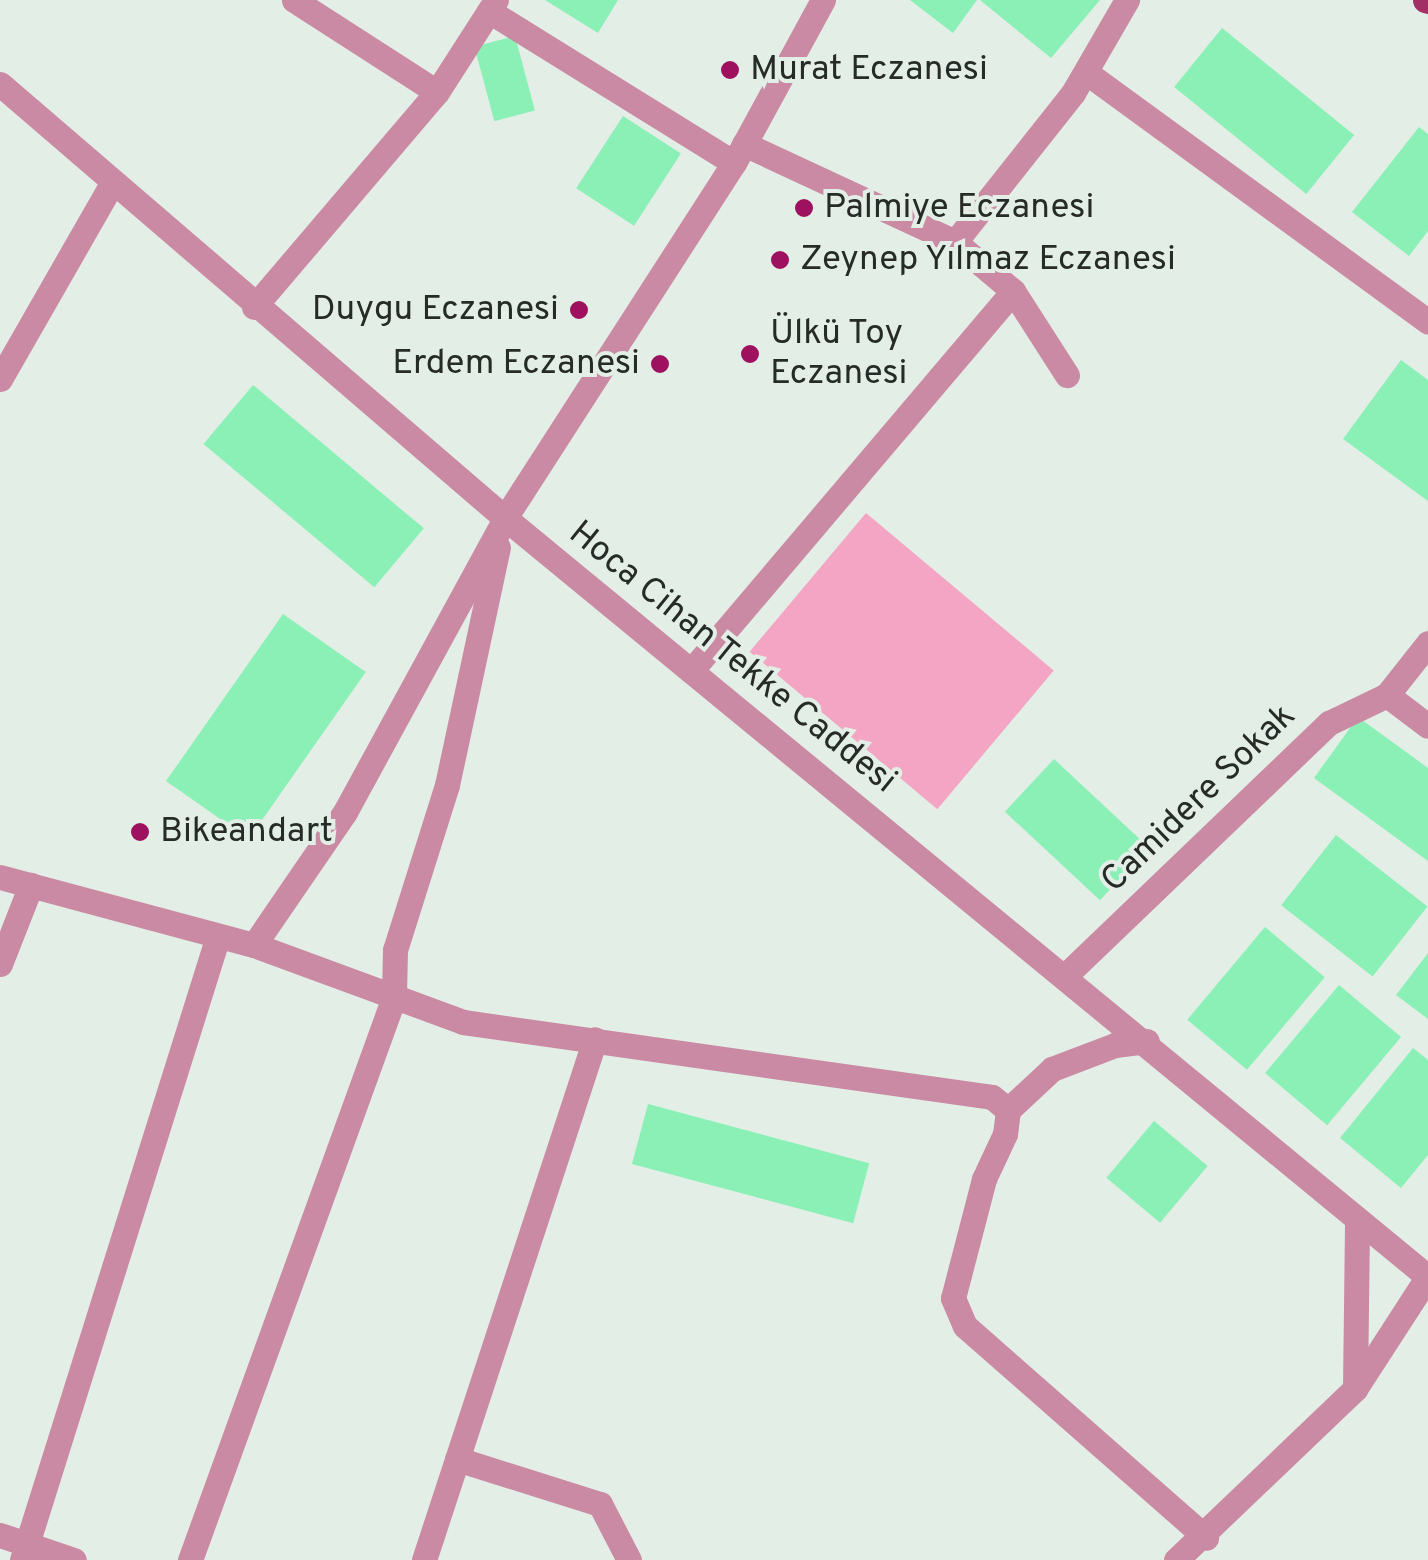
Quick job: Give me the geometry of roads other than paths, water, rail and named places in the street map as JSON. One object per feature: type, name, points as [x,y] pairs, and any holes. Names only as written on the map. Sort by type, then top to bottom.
[{"type":"street","points":[[294,0],[437,92]]},
{"type":"street","points":[[254,945],[344,812],[505,518],[739,153],[823,0]]},
{"type":"street","points":[[955,242],[1087,73],[1127,0]]},
{"type":"street","points":[[254,307],[437,92],[492,5],[739,153],[955,242],[1012,291],[1067,375]]},
{"type":"street","points":[[1087,73],[1428,322]]},
{"type":"street","name":"Hoca Cihan Tekke Caddesi","points":[[0,84],[254,307],[505,518],[1068,974],[1428,1276]]},
{"type":"street","points":[[0,379],[111,184]]},
{"type":"street","points":[[690,671],[1012,291]]},
{"type":"street","points":[[190,1560],[394,997],[395,950],[447,785],[505,518]]},
{"type":"street","name":"Camidere Sokak","points":[[1068,974],[1329,723],[1387,694],[1428,643]]},
{"type":"street","points":[[1387,694],[1428,726]]},
{"type":"street","points":[[0,877],[254,945],[463,1022],[992,1097],[1008,1110]]},
{"type":"street","points":[[0,964],[30,886]]},
{"type":"street","points":[[25,1552],[218,936]]},
{"type":"street","points":[[424,1560],[595,1038]]},
{"type":"street","points":[[1147,1042],[1115,1046],[1052,1069],[1008,1110],[952,1298],[965,1326],[1206,1538]]},
{"type":"street","points":[[1355,1389],[1357,1220]]},
{"type":"street","points":[[1176,1560],[1206,1538],[1355,1389],[1428,1276]]},
{"type":"street","points":[[456,1459],[600,1504],[629,1560]]},
{"type":"street","points":[[0,1535],[25,1552],[74,1560]]},
{"type":"place","name":"Murat Eczanesi","points":[[730,70]]},
{"type":"place","name":"Palmiye Eczanesi","points":[[804,208]]},
{"type":"place","name":"Zeynep Yılmaz Eczanesi","points":[[780,260]]},
{"type":"place","name":"Duygu Eczanesi","points":[[579,310]]},
{"type":"place","name":"Ülkü Toy Eczanesi","points":[[750,354]]},
{"type":"place","name":"Erdem Eczanesi","points":[[660,364]]},
{"type":"place","name":"Bikeandart","points":[[140,832]]}]
